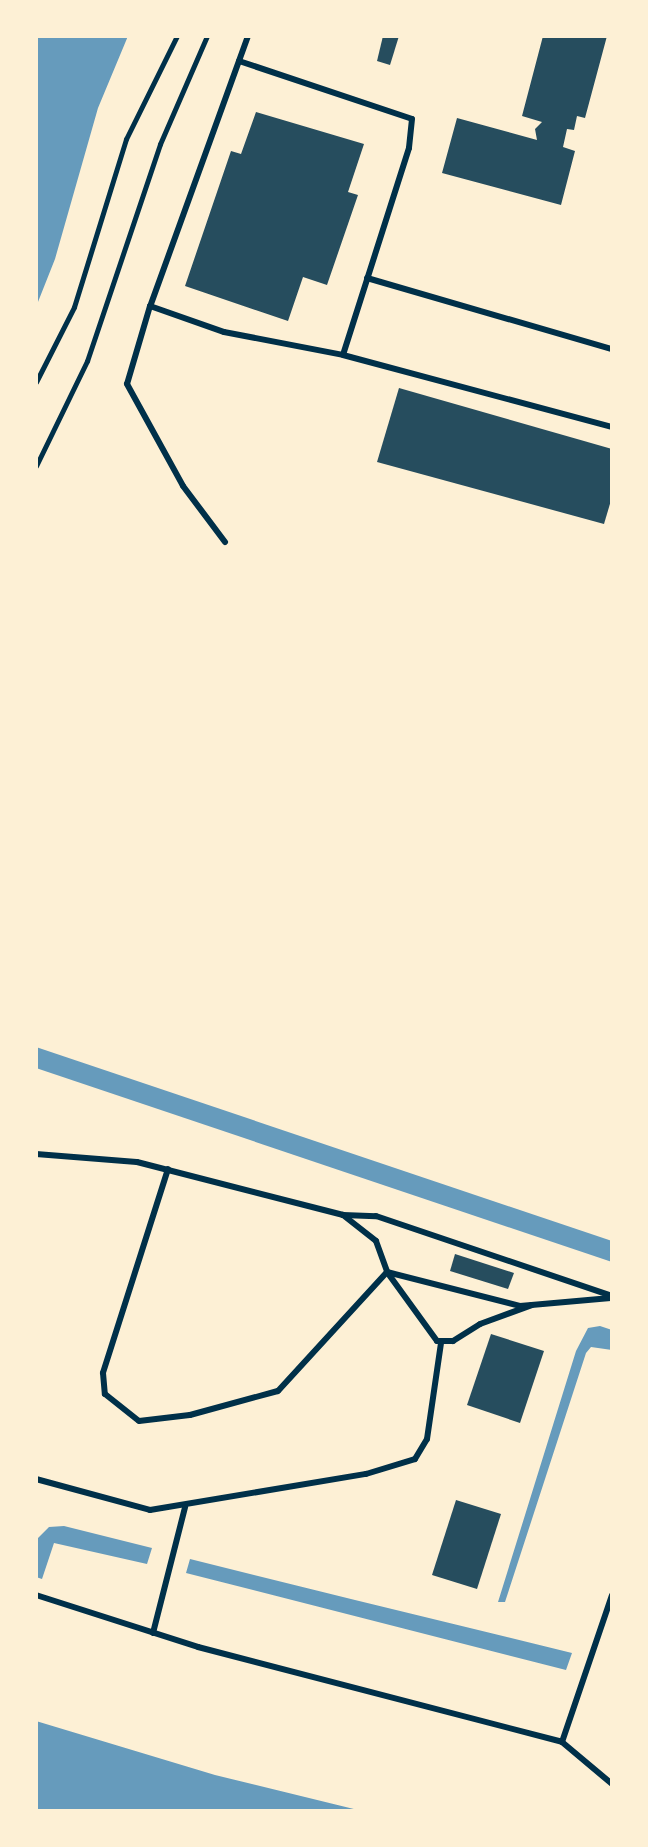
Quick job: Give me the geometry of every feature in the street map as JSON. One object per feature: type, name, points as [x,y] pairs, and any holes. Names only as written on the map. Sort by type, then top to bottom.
[{"type":"lane","points":[[225,542],[183,486],[127,384],[150,306],[248,36]]},
{"type":"lane","points":[[239,61],[412,119],[409,148],[343,355]]},
{"type":"lane","points":[[367,278],[612,349]]},
{"type":"lane","points":[[150,306],[224,332],[343,355],[612,427]]},
{"type":"lane","points":[[36,1154],[106,1157],[168,1169],[343,1215],[376,1216],[612,1297]]},
{"type":"lane","points":[[168,1169],[103,1373],[105,1394],[139,1421],[190,1415],[278,1391],[387,1272]]},
{"type":"lane","points":[[343,1215],[376,1241],[387,1272],[426,1331],[441,1343],[453,1341],[480,1324],[532,1305]]},
{"type":"lane","points":[[387,1272],[497,1302],[532,1305],[612,1297]]},
{"type":"lane","points":[[36,1479],[150,1510],[185,1507],[366,1474],[415,1459],[427,1439],[441,1343]]},
{"type":"lane","points":[[153,1633],[185,1507]]},
{"type":"lane","points":[[36,1595],[153,1633],[562,1742],[612,1784]]},
{"type":"lane","points":[[562,1742],[612,1595]]},
{"type":"path","points":[[36,382],[74,307],[126,139],[177,36]]},
{"type":"path","points":[[36,466],[87,361],[160,144],[207,36]]},
{"type":"water","points":[[36,36],[128,36],[98,108],[55,259],[36,307]]},
{"type":"water","points":[[36,1047],[612,1241],[612,1262],[36,1068]]},
{"type":"water","points":[[600,1326],[612,1330],[612,1350],[591,1347],[586,1353],[505,1602],[498,1602],[576,1351],[588,1328]]},
{"type":"water","points":[[64,1526],[152,1548],[147,1564],[54,1543],[42,1579],[36,1577],[36,1540],[49,1527]]},
{"type":"water","points":[[190,1559],[572,1653],[566,1670],[186,1573]]},
{"type":"water","points":[[36,1721],[215,1775],[362,1811],[36,1811]]},
{"type":"building","points":[[383,36],[399,36],[390,65],[377,61]]},
{"type":"building","points":[[543,36],[607,36],[585,118],[577,116],[574,130],[567,129],[563,147],[575,151],[561,205],[442,173],[457,118],[537,140],[535,129],[542,122],[522,116]]},
{"type":"building","points":[[256,112],[364,144],[348,192],[358,195],[327,285],[303,277],[288,321],[185,286],[231,151],[241,154]]},
{"type":"building","points":[[399,388],[612,449],[612,497],[604,524],[377,462]]},
{"type":"building","points":[[455,1254],[514,1273],[508,1289],[450,1271]]},
{"type":"building","points":[[491,1334],[544,1351],[520,1423],[467,1405]]},
{"type":"building","points":[[456,1500],[501,1514],[477,1589],[432,1575]]}]
